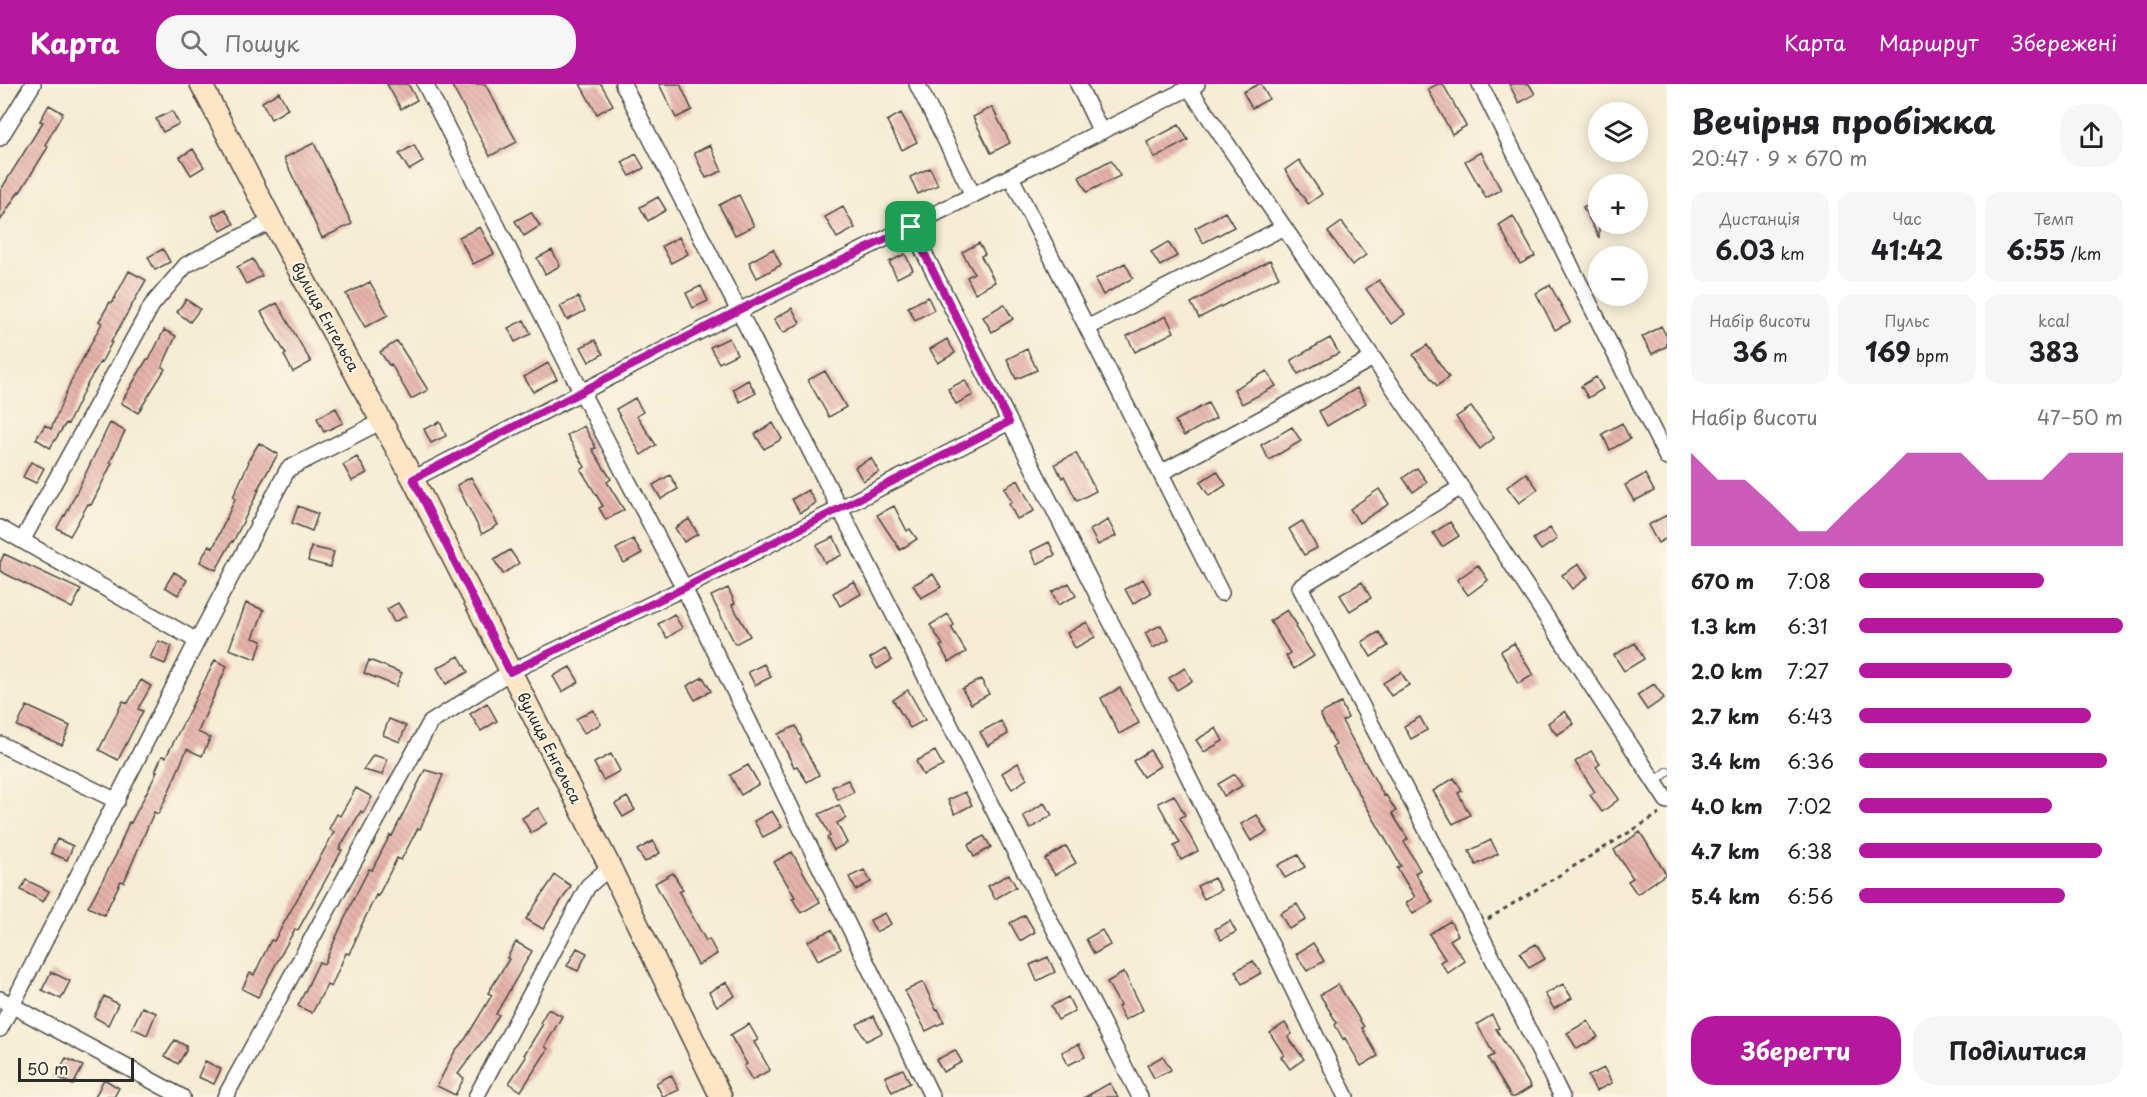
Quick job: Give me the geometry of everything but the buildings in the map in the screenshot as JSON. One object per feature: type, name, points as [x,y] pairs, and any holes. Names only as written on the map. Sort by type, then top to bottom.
[{"type":"street","points":[[0,138],[33,84]]},
{"type":"street","name":"вулиця Енгельса","points":[[201,84],[272,221],[413,479],[610,867],[722,1097]]},
{"type":"street","points":[[425,84],[684,588],[932,1097]]},
{"type":"street","points":[[623,84],[1140,1097]]},
{"type":"street","points":[[917,84],[973,195]]},
{"type":"street","points":[[1078,84],[1101,132]]},
{"type":"street","points":[[1480,84],[1667,458]]},
{"type":"street","points":[[413,479],[739,310],[1193,86],[1284,227],[1661,777],[1667,801]]},
{"type":"street","points":[[1011,177],[1221,593]]},
{"type":"street","points":[[22,541],[152,305],[186,265],[272,221]]},
{"type":"street","points":[[911,227],[1162,723],[1346,1097]]},
{"type":"street","points":[[1087,328],[1284,227]]},
{"type":"street","points":[[1161,474],[1373,358]]},
{"type":"street","points":[[0,1029],[6,1002],[117,801],[197,641],[288,469],[382,421]]},
{"type":"street","points":[[225,1097],[430,723],[510,672],[684,588],[1009,422]]},
{"type":"street","points":[[1461,487],[1300,587],[1477,927],[1562,1097]]},
{"type":"street","points":[[0,528],[197,641]]},
{"type":"street","points":[[0,744],[117,801]]},
{"type":"street","points":[[476,1097],[588,886],[610,867]]},
{"type":"street","points":[[6,1002],[182,1097]]},
{"type":"path","points":[[1477,927],[1667,809]]},
{"type":"route","points":[[911,227],[1009,422],[684,588],[510,672],[413,479],[739,310],[911,227]]}]
